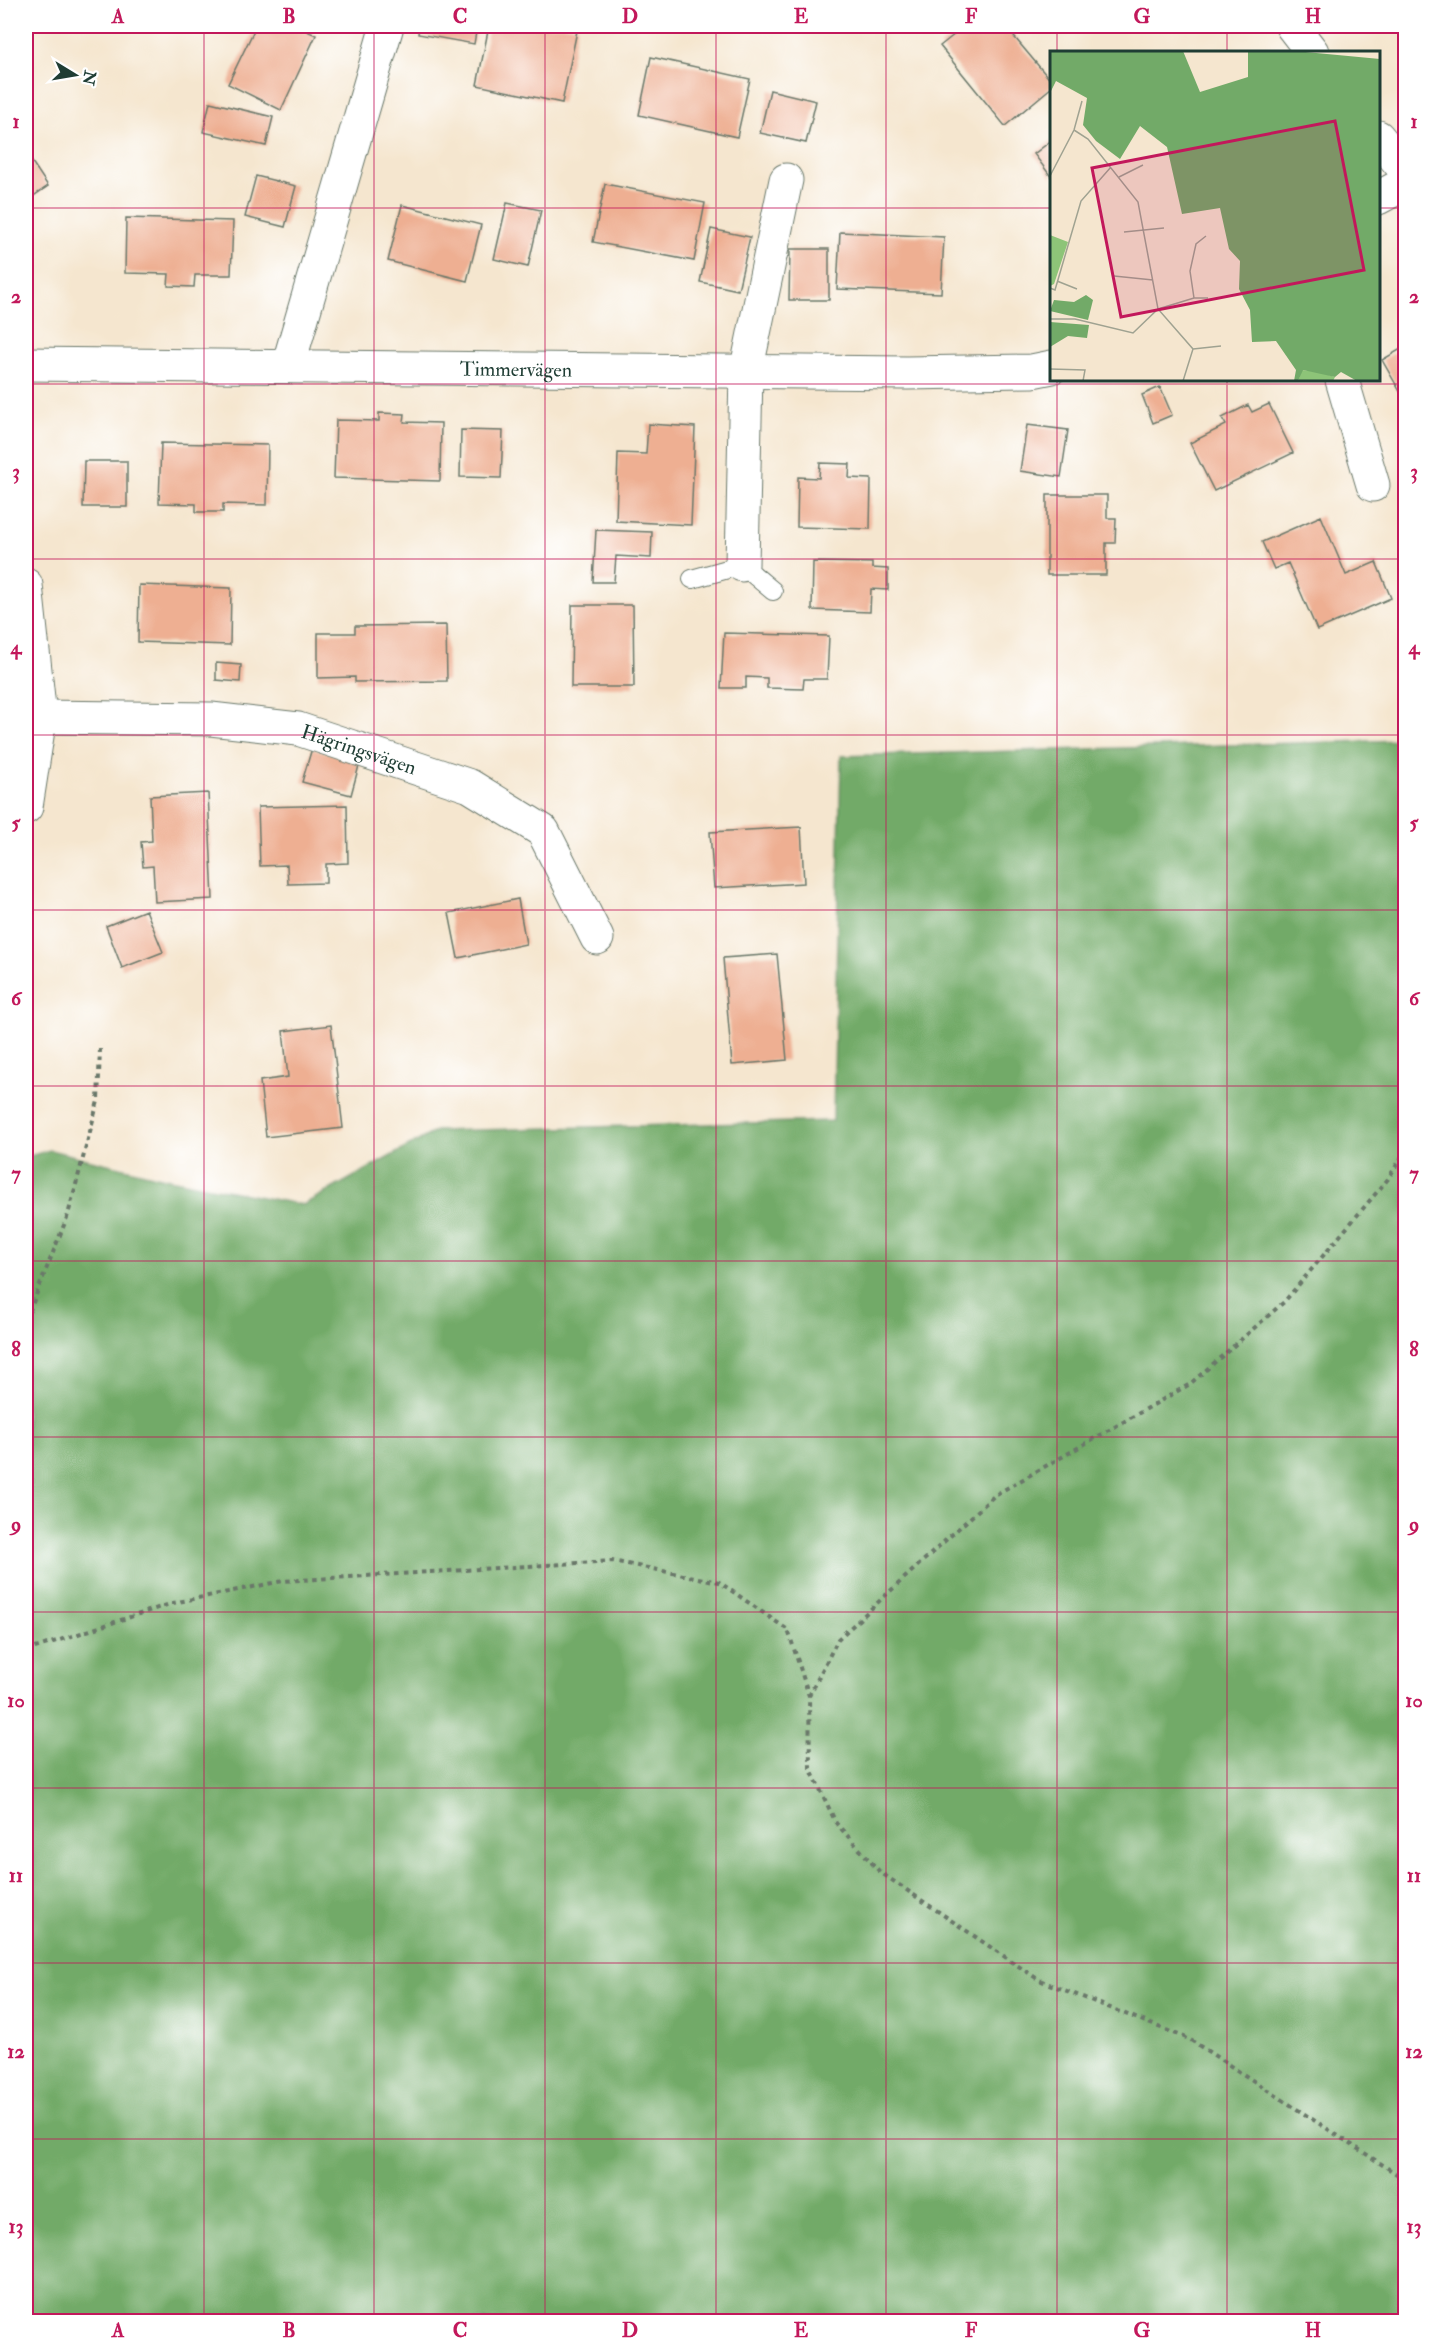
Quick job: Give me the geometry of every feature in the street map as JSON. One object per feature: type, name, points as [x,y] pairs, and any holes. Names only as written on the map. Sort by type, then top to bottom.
[{"type":"street","points":[[288,366],[387,26]]},
{"type":"street","points":[[1292,26],[1311,51]]},
{"type":"street","points":[[1380,138],[1406,171]]},
{"type":"street","points":[[742,565],[746,372],[786,180]]},
{"type":"street","points":[[1380,197],[1406,183]]},
{"type":"street","name":"Timmervägen","points":[[26,364],[746,372],[987,372],[1032,371],[1050,367]]},
{"type":"street","points":[[1342,381],[1373,485]]},
{"type":"street","points":[[26,585],[40,717],[26,807]]},
{"type":"street","name":"Hägringsvägen","points":[[40,717],[211,720],[298,729],[470,786],[543,831],[597,938]]},
{"type":"lane","points":[[692,579],[742,565],[773,591]]},
{"type":"path","points":[[26,1320],[68,1215],[98,1101],[100,1048]]},
{"type":"path","points":[[809,1696],[838,1639],[994,1495],[1190,1384],[1284,1302],[1388,1179],[1406,1150]]},
{"type":"path","points":[[26,1651],[173,1603],[283,1581],[612,1561],[719,1582],[788,1630],[809,1696],[810,1768],[836,1823],[880,1872],[1039,1980],[1189,2039],[1406,2180]]},
{"type":"green space","points":[[1405,740],[1405,2321],[26,2321],[26,1157],[50,1150],[169,1179],[303,1205],[436,1131],[833,1121],[841,756]]},
{"type":"building","points":[[256,26],[296,26],[316,35],[281,110],[228,84]]},
{"type":"building","points":[[419,26],[477,26],[474,44],[418,34]]},
{"type":"building","points":[[489,26],[578,26],[562,103],[477,85]]},
{"type":"building","points":[[965,26],[1005,26],[1050,80],[1050,89],[1005,126],[940,46]]},
{"type":"building","points":[[651,57],[750,79],[737,137],[639,115]]},
{"type":"building","points":[[770,90],[816,101],[806,143],[760,133]]},
{"type":"building","points":[[210,102],[273,117],[266,146],[203,132]]},
{"type":"building","points":[[1050,142],[1050,175],[1034,154]]},
{"type":"building","points":[[26,153],[48,186],[26,201]]},
{"type":"building","points":[[256,176],[296,186],[285,227],[245,217]]},
{"type":"building","points":[[605,184],[705,203],[694,261],[593,242]]},
{"type":"building","points":[[507,203],[541,210],[528,267],[494,259]]},
{"type":"building","points":[[402,205],[481,225],[467,281],[388,261]]},
{"type":"building","points":[[126,218],[233,221],[231,275],[195,275],[194,287],[168,286],[169,274],[125,273]]},
{"type":"building","points":[[711,229],[750,237],[738,290],[700,282]]},
{"type":"building","points":[[840,232],[944,237],[941,293],[837,289]]},
{"type":"building","points":[[790,249],[829,249],[829,300],[789,300]]},
{"type":"building","points":[[1406,346],[1406,402],[1382,360]]},
{"type":"building","points":[[1160,387],[1172,415],[1153,423],[1142,395]]},
{"type":"building","points":[[1269,404],[1293,453],[1214,491],[1190,443],[1226,425],[1222,418],[1248,405],[1252,412]]},
{"type":"building","points":[[379,413],[405,414],[404,422],[441,423],[440,481],[334,478],[336,420],[379,421]]},
{"type":"building","points":[[648,424],[695,427],[691,525],[616,521],[618,453],[646,454]]},
{"type":"building","points":[[1027,425],[1068,430],[1061,477],[1020,471]]},
{"type":"building","points":[[461,430],[503,431],[501,478],[460,477]]},
{"type":"building","points":[[161,443],[268,445],[267,505],[223,504],[223,512],[196,512],[196,504],[159,503]]},
{"type":"building","points":[[84,461],[127,461],[127,507],[83,507]]},
{"type":"building","points":[[820,463],[850,464],[849,478],[871,479],[870,529],[797,527],[798,477],[819,478]]},
{"type":"building","points":[[1047,495],[1107,495],[1107,518],[1116,518],[1115,543],[1106,543],[1106,575],[1047,575]]},
{"type":"building","points":[[1321,516],[1346,575],[1376,562],[1391,598],[1317,630],[1288,563],[1274,569],[1262,542]]},
{"type":"building","points":[[596,530],[652,532],[651,558],[616,556],[614,582],[593,582]]},
{"type":"building","points":[[813,562],[872,563],[872,568],[888,569],[888,590],[871,589],[870,612],[812,610]]},
{"type":"building","points":[[139,585],[231,588],[230,645],[138,642]]},
{"type":"building","points":[[572,605],[633,605],[634,687],[571,687]]},
{"type":"building","points":[[446,625],[447,681],[355,682],[355,677],[318,678],[318,633],[355,633],[355,626]]},
{"type":"building","points":[[724,633],[829,636],[827,679],[804,679],[803,689],[767,688],[767,678],[746,677],[746,688],[721,688]]},
{"type":"building","points":[[216,663],[241,665],[240,682],[216,680]]},
{"type":"building","points":[[312,748],[360,762],[351,795],[302,782]]},
{"type":"building","points":[[208,793],[213,899],[155,902],[153,866],[143,867],[141,842],[152,841],[150,796]]},
{"type":"building","points":[[347,805],[348,863],[326,864],[326,883],[288,884],[287,865],[260,866],[258,807]]},
{"type":"building","points":[[801,827],[804,883],[714,888],[710,832]]},
{"type":"building","points":[[518,899],[526,944],[458,958],[449,913]]},
{"type":"building","points":[[146,910],[163,952],[122,968],[106,926]]},
{"type":"building","points":[[777,954],[787,1060],[732,1065],[723,958]]},
{"type":"building","points":[[331,1025],[343,1128],[266,1137],[260,1081],[288,1077],[283,1031]]}]
